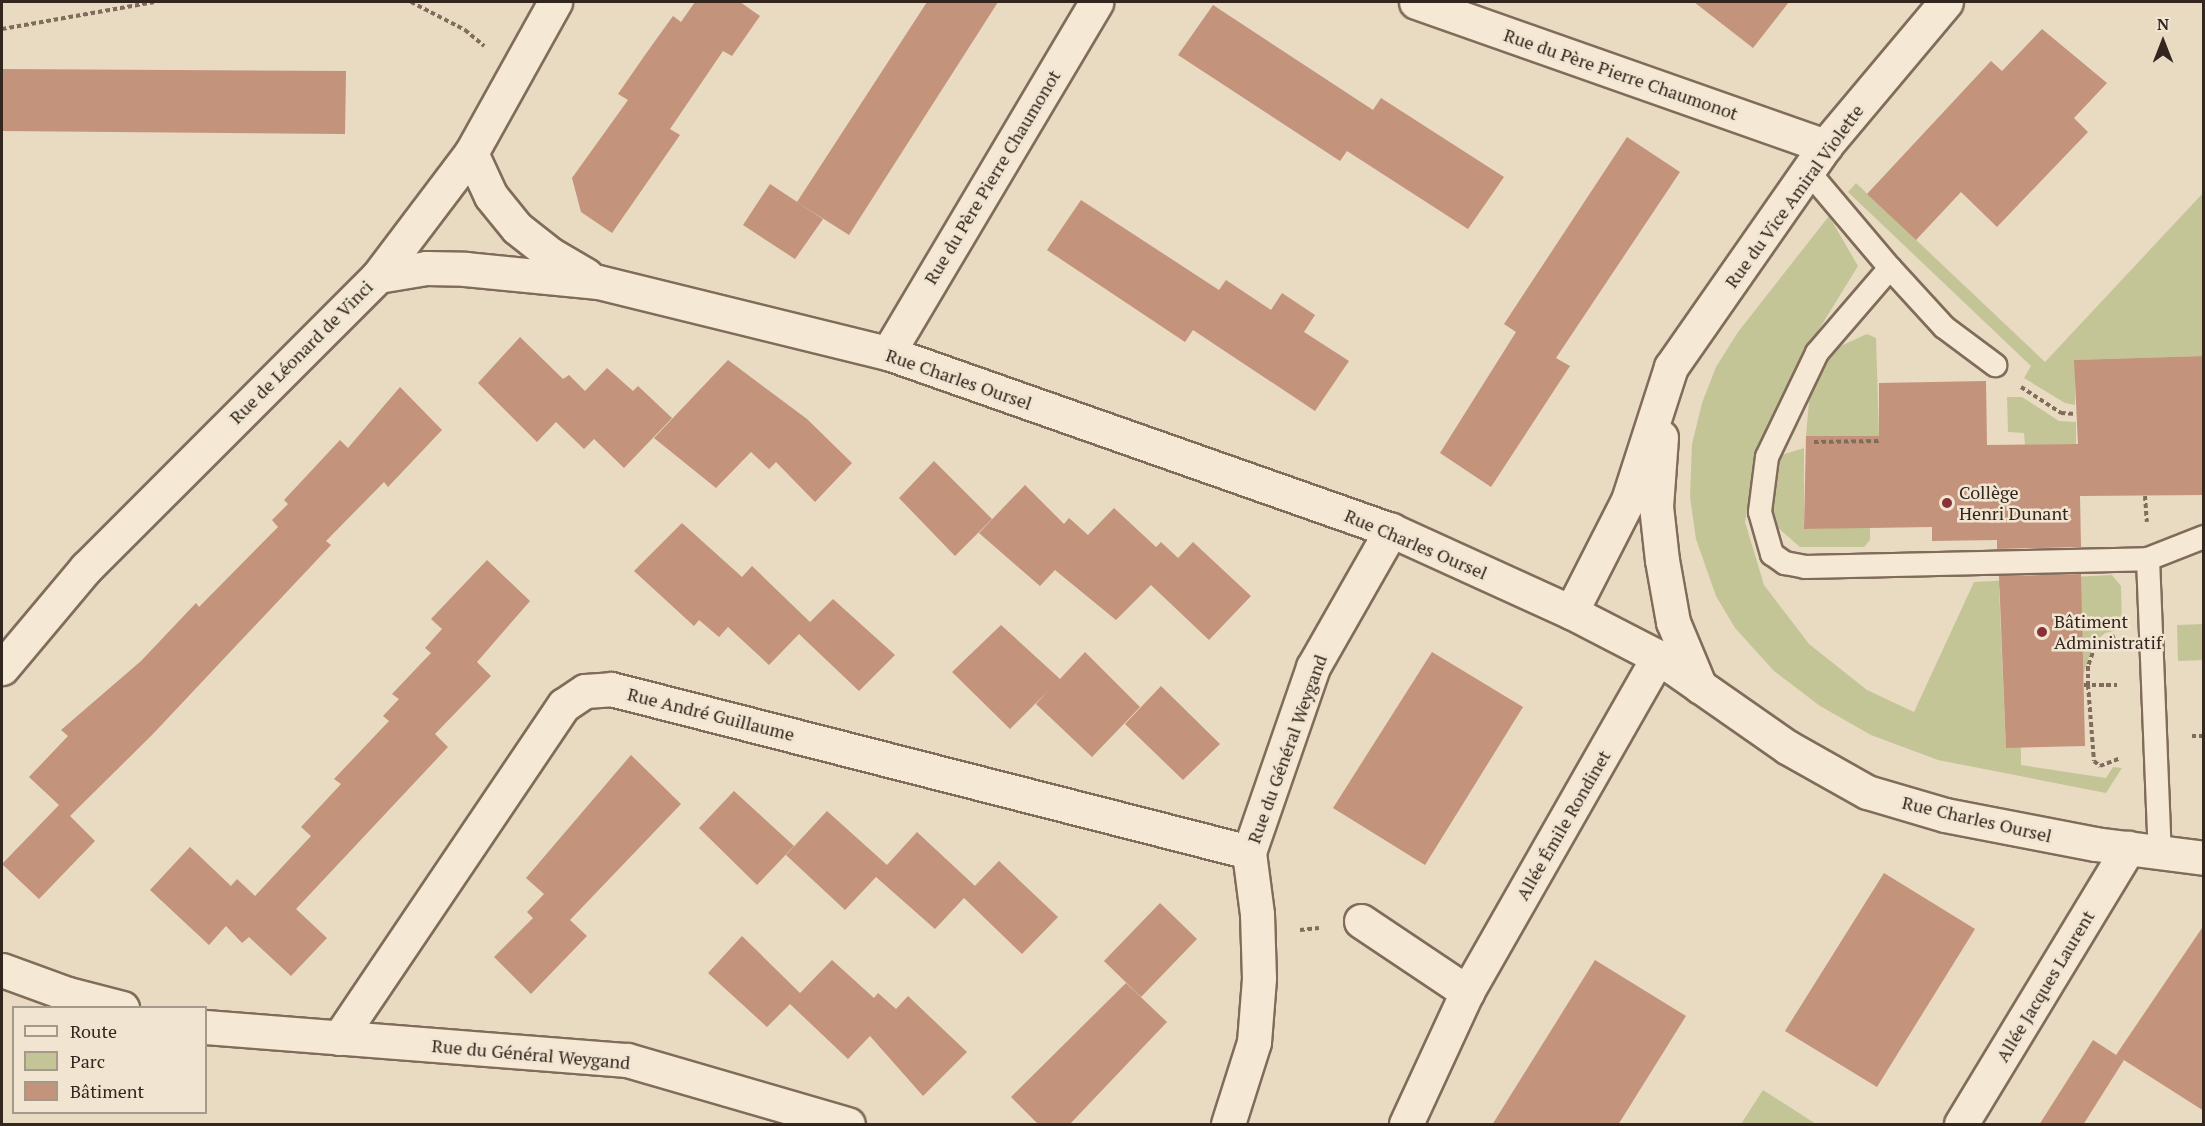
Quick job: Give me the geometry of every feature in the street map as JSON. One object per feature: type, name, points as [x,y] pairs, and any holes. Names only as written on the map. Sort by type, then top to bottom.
[{"type":"street","name":"Rue de Léonard de Vinci","points":[[2,668],[86,568],[378,276],[471,153],[514,71],[555,2]]},
{"type":"street","name":"Rue du Père Pierre Chaumonot","points":[[888,353],[1096,2]]},
{"type":"street","name":"Rue du Père Pierre Chaumonot","points":[[1416,2],[1817,159]]},
{"type":"street","name":"Rue du Vice Amiral Violette","points":[[1571,612],[1628,500],[1671,367],[1817,159],[1946,2]]},
{"type":"street","name":"Rue Charles Oursel","points":[[471,153],[491,196],[517,228],[550,255],[598,282]]},
{"type":"street","name":"Rue Charles Oursel","points":[[378,276],[426,268],[465,269],[598,282],[888,353],[1391,530],[1571,612],[1658,657],[1787,747],[1867,792],[1945,815],[2128,848],[2204,858]]},
{"type":"street","name":"Rue du Vice Amiral Violette","points":[[1671,367],[1662,418],[1656,506],[1673,622],[1700,687]]},
{"type":"street","name":"Rue du Général Weygand","points":[[1228,1125],[1254,1042],[1258,937],[1249,852],[1312,667],[1391,530]]},
{"type":"street","name":"Allée Émile Rondinet","points":[[1406,1125],[1467,992],[1658,657]]},
{"type":"street","name":"Rue André Guillaume","points":[[339,1038],[564,705],[585,692],[611,689],[1249,852]]},
{"type":"street","name":"Allée Jacques Laurent","points":[[1961,1125],[2128,848]]},
{"type":"street","points":[[1361,921],[1467,992]]},
{"type":"street","points":[[2,970],[68,994],[114,1006]]},
{"type":"street","name":"Rue du Général Weygand","points":[[207,1027],[627,1060],[848,1125]]},
{"type":"lane","points":[[1817,159],[1890,268],[1944,327],[1995,365]]},
{"type":"lane","points":[[1890,268],[1817,353],[1767,458],[1760,512],[1772,554],[1785,563],[1805,567],[2148,559],[2204,537]]},
{"type":"lane","points":[[2148,559],[2160,852]]},
{"type":"path","points":[[2,29],[155,2]]},
{"type":"path","points":[[411,2],[465,30],[514,71]]},
{"type":"path","points":[[1995,365],[2061,413],[2076,414]]},
{"type":"path","points":[[1774,443],[1879,441]]},
{"type":"path","points":[[2151,634],[2112,637],[2095,646],[2088,666],[2086,685],[2096,765],[2125,757],[2156,757]]},
{"type":"path","points":[[2086,685],[2109,685]]},
{"type":"path","points":[[1258,937],[1361,921]]},
{"type":"green space","points":[[1856,183],[2045,362],[2203,193],[2203,356],[2075,360],[2075,405],[2065,403],[2024,378],[2031,366],[1848,192]]},
{"type":"green space","points":[[1829,216],[1858,266],[1794,370],[1756,465],[1745,522],[1764,585],[1809,644],[1867,690],[1914,712],[1974,582],[2112,575],[2121,586],[2122,629],[2105,633],[2093,644],[2083,676],[1999,588],[2006,748],[2021,747],[2021,765],[2106,778],[2113,767],[2122,768],[2106,793],[1938,760],[1871,735],[1820,706],[1774,671],[1735,628],[1716,596],[1696,539],[1690,497],[1692,444],[1702,403],[1716,367],[1738,332]]},
{"type":"green space","points":[[1867,334],[1876,338],[1879,436],[1806,436],[1810,390],[1821,368],[1834,349]]},
{"type":"green space","points":[[2007,397],[2022,397],[2059,421],[2076,422],[2076,444],[2025,445],[2024,433],[2008,432]]},
{"type":"green space","points":[[1804,448],[1804,529],[1870,527],[1870,540],[1864,547],[1800,547],[1776,526],[1771,489],[1778,456]]},
{"type":"green space","points":[[2203,624],[2203,660],[2178,661],[2177,625]]},
{"type":"green space","points":[[1763,1090],[1816,1124],[1741,1124]]},
{"type":"building","points":[[695,2],[740,2],[760,16],[732,56],[723,51],[670,129],[680,135],[612,233],[581,212],[572,178],[628,100],[618,94],[645,55],[673,16],[681,22]]},
{"type":"building","points":[[927,2],[998,2],[849,235],[797,202]]},
{"type":"building","points":[[1694,2],[1789,2],[1753,48]]},
{"type":"building","points":[[1213,5],[1373,110],[1381,98],[1504,177],[1468,229],[1347,151],[1340,161],[1178,55]]},
{"type":"building","points":[[2042,29],[2107,83],[2074,118],[2088,132],[1997,227],[1961,192],[1916,240],[1867,194],[1991,61],[2002,71]]},
{"type":"building","points":[[2,69],[346,71],[345,134],[2,131]]},
{"type":"building","points":[[1627,137],[1680,172],[1556,358],[1570,366],[1491,487],[1440,453],[1516,332],[1504,324]]},
{"type":"building","points":[[770,184],[823,219],[795,259],[743,225]]},
{"type":"building","points":[[1081,200],[1219,290],[1226,280],[1271,310],[1282,293],[1315,315],[1304,332],[1349,361],[1315,411],[1193,330],[1185,342],[1047,250]]},
{"type":"building","points":[[520,337],[563,379],[569,375],[585,391],[607,368],[633,391],[638,386],[672,418],[624,468],[594,439],[584,449],[556,422],[537,442],[478,383]]},
{"type":"building","points":[[2204,356],[2204,495],[2080,496],[2081,547],[1997,549],[1997,540],[1932,541],[1932,527],[1804,529],[1806,436],[1879,436],[1879,383],[1986,381],[1987,445],[2078,444],[2074,360]]},
{"type":"building","points":[[728,360],[807,419],[852,463],[815,502],[776,462],[769,469],[751,452],[716,488],[654,438]]},
{"type":"building","points":[[400,387],[442,430],[388,487],[384,482],[326,541],[331,545],[152,735],[70,816],[95,841],[39,899],[2,864],[59,805],[29,777],[68,736],[61,730],[141,661],[196,603],[199,607],[278,527],[272,520],[288,504],[284,500],[340,440],[348,448]]},
{"type":"building","points":[[934,461],[992,519],[955,556],[899,498]]},
{"type":"building","points":[[1025,485],[1064,524],[1069,518],[1088,535],[1114,508],[1156,547],[1161,542],[1178,558],[1193,542],[1251,596],[1209,640],[1151,585],[1116,620],[1055,570],[1040,586],[979,533]]},
{"type":"building","points":[[682,523],[742,577],[752,566],[810,622],[833,599],[895,655],[859,691],[799,634],[769,665],[728,627],[719,637],[699,620],[694,626],[634,571]]},
{"type":"building","points":[[487,560],[530,601],[477,662],[491,676],[435,734],[448,747],[296,909],[327,938],[291,976],[249,937],[242,943],[226,926],[209,945],[150,890],[190,847],[231,886],[237,879],[255,896],[311,836],[301,827],[341,784],[334,779],[389,721],[383,716],[399,699],[392,694],[431,653],[425,648],[442,629],[431,619]]},
{"type":"building","name":"Bâtiment Administratif","points":[[2081,574],[2085,746],[2006,748],[1999,576]]},
{"type":"building","points":[[1001,625],[1060,679],[1085,652],[1140,707],[1092,757],[1036,704],[1048,691],[1010,729],[952,672]]},
{"type":"building","points":[[1432,652],[1523,707],[1425,865],[1333,808]]},
{"type":"building","points":[[1161,686],[1220,744],[1183,780],[1125,724]]},
{"type":"building","points":[[631,755],[681,804],[570,920],[587,936],[531,994],[494,957],[533,918],[527,912],[544,894],[526,878]]},
{"type":"building","points":[[734,791],[794,846],[757,885],[699,828]]},
{"type":"building","points":[[827,811],[887,865],[917,832],[975,886],[999,861],[1058,917],[1022,954],[964,898],[935,929],[876,877],[845,910],[786,855]]},
{"type":"building","points":[[1884,873],[1975,929],[1877,1087],[1785,1031]]},
{"type":"building","points":[[1160,903],[1197,939],[1141,997],[1104,961]]},
{"type":"building","points":[[2204,925],[2204,1111],[2116,1055]]},
{"type":"building","points":[[742,936],[800,993],[832,960],[874,998],[878,993],[896,1009],[908,996],[967,1052],[923,1096],[870,1036],[848,1059],[790,1004],[767,1027],[708,973]]},
{"type":"building","points":[[1595,960],[1686,1016],[1618,1125],[1492,1125]]},
{"type":"building","points":[[1126,983],[1167,1022],[1069,1125],[1039,1125],[1011,1097]]},
{"type":"building","points":[[2093,1040],[2124,1060],[2083,1125],[2039,1125]]},
{"type":"place","name":"Collège Henri Dunant","points":[[1947,503]]},
{"type":"place","name":"Bâtiment Administratif","points":[[2042,632]]}]
